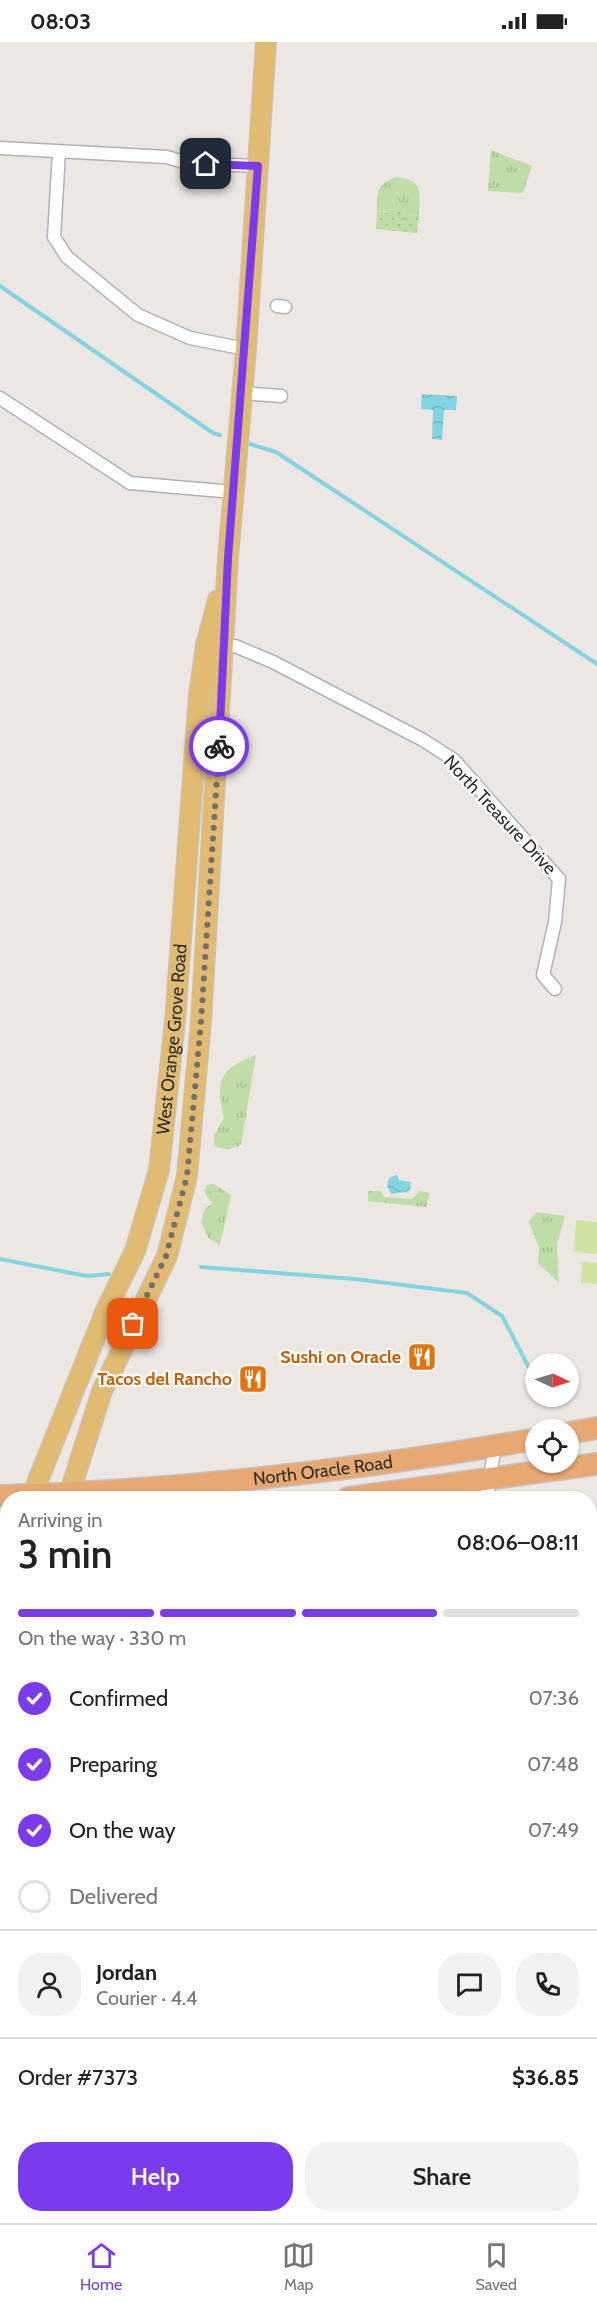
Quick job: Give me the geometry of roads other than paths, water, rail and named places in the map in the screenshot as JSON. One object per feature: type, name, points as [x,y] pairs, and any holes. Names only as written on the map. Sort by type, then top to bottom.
[{"type":"highway","points":[[579,1431],[597,1428]]},
{"type":"highway","name":"North Oracle Road","points":[[130,1491],[338,1469],[525,1441]]},
{"type":"highway","name":"North Oracle Road","points":[[496,1491],[597,1464]]},
{"type":"main road","name":"West Orange Grove Road","points":[[71,1491],[102,1391],[166,1256],[187,1176],[201,1022],[215,645],[228,558],[234,492],[246,349],[266,42]]},
{"type":"main road","name":"West Orange Grove Road","points":[[33,1491],[106,1310],[135,1251],[159,1170],[175,1021],[199,695],[215,645]]},
{"type":"street","points":[[0,148],[167,158],[187,163],[258,166]]},
{"type":"street","points":[[59,152],[54,237],[66,257],[138,315],[190,338],[246,349]]},
{"type":"street","points":[[242,393],[281,396]]},
{"type":"street","points":[[0,398],[129,483],[234,492]]},
{"type":"street","name":"North Treasure Drive","points":[[215,645],[235,646],[273,662],[423,740],[454,760],[560,879],[555,922],[543,975],[555,989]]},
{"type":"street","points":[[488,1491],[495,1446]]},
{"type":"water","points":[[422,394],[457,396],[456,410],[444,410],[442,440],[432,439],[433,410],[421,409]]},
{"type":"water","points":[[397,1175],[399,1180],[411,1182],[410,1191],[391,1194],[387,1186],[389,1178]]},
{"type":"waterway","points":[[0,286],[213,433],[220,435]]},
{"type":"waterway","points":[[250,444],[276,452],[597,664]]},
{"type":"waterway","points":[[0,1259],[87,1276],[109,1274]]},
{"type":"waterway","points":[[201,1267],[355,1279],[467,1293],[502,1316],[525,1360]]},
{"type":"place","name":"Sushi on Oracle","points":[[422,1357]]},
{"type":"place","name":"Tacos del Rancho","points":[[253,1379]]}]
